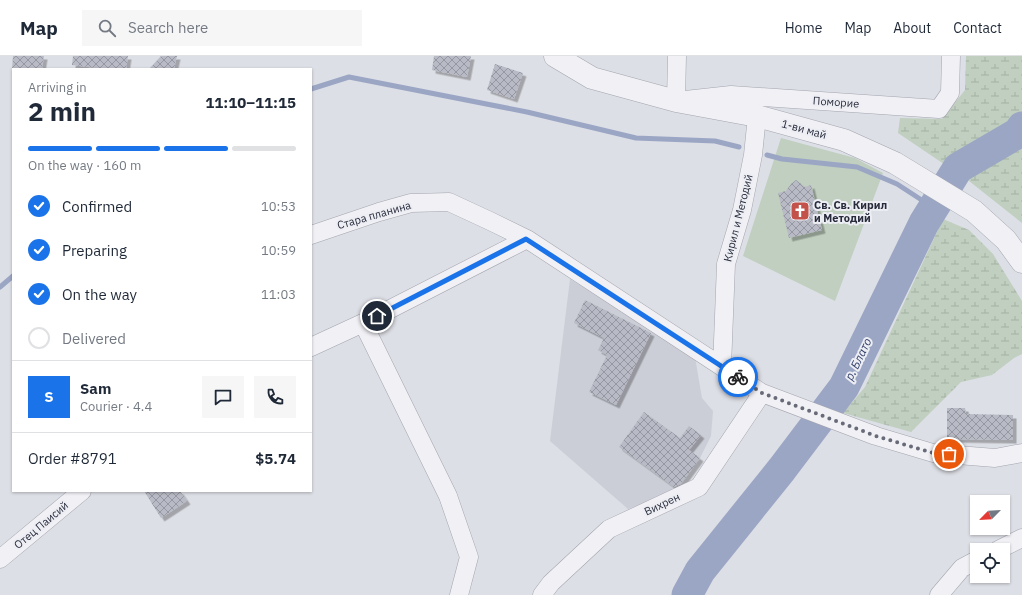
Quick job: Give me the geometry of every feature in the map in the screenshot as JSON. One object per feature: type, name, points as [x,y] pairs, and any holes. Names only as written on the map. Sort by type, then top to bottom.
[{"type":"street","name":"1-ви май","points":[[555,56],[592,78],[676,101],[756,116],[844,140],[894,163],[974,211],[1006,240],[1022,262]]},
{"type":"street","points":[[676,101],[677,56]]},
{"type":"street","name":"Поморие","points":[[676,101],[731,96],[939,109],[950,93],[951,56]]},
{"type":"street","name":"Кирил и Методий","points":[[722,367],[726,264],[742,210],[752,155],[756,116]]},
{"type":"street","name":"Стара планина","points":[[312,235],[411,203],[448,202],[526,239],[762,393],[876,436],[933,453],[995,458],[1022,453]]},
{"type":"street","points":[[312,347],[363,323],[526,239]]},
{"type":"street","points":[[363,323],[448,496],[469,558],[460,595]]},
{"type":"street","name":"Вихрен","points":[[542,595],[551,583],[609,529],[699,487],[762,393]]},
{"type":"street","name":"Отец Паисий","points":[[0,559],[81,492]]},
{"type":"street","points":[[1010,544],[1022,538]]},
{"type":"street","points":[[939,595],[962,568],[970,564]]},
{"type":"shaded area","points":[[570,279],[695,357],[702,398],[713,411],[711,436],[700,458],[677,490],[628,509],[550,441]]},
{"type":"green space","points":[[966,56],[1022,56],[1022,223],[969,181],[898,133],[900,118],[942,119],[965,90]]},
{"type":"green space","points":[[781,138],[855,158],[883,173],[835,301],[743,256]]},
{"type":"green space","points":[[943,219],[969,230],[993,254],[1022,301],[1022,354],[1014,358],[992,375],[961,382],[911,432],[843,413],[865,387]]},
{"type":"building","points":[[13,56],[44,56],[42,68],[12,68]]},
{"type":"building","points":[[73,56],[128,56],[126,68],[97,68],[72,65]]},
{"type":"building","points":[[161,56],[177,56],[174,68],[150,68]]},
{"type":"building","points":[[434,56],[471,56],[467,77],[432,70]]},
{"type":"building","points":[[495,64],[523,73],[514,99],[487,90]]},
{"type":"building","name":"Св. Св. Кирил и Методий","points":[[796,180],[805,187],[811,185],[822,230],[789,238],[778,193],[786,191]]},
{"type":"building","points":[[585,300],[651,333],[616,405],[589,392],[607,355],[598,350],[604,338],[574,323]]},
{"type":"building","points":[[947,408],[965,408],[966,414],[1013,415],[1013,440],[947,439]]},
{"type":"building","points":[[644,412],[680,438],[689,426],[701,435],[689,450],[700,458],[681,484],[674,487],[619,447]]},
{"type":"building","points":[[145,492],[181,492],[187,501],[161,518]]},
{"type":"waterway","points":[[312,89],[349,77],[527,112],[636,138],[715,141],[739,147]]},
{"type":"waterway","name":"р. Блато","points":[[687,595],[700,571],[782,469],[844,387],[924,223],[958,168],[1018,133],[1022,127]]},
{"type":"waterway","points":[[767,155],[782,159],[857,167],[897,184],[934,208]]},
{"type":"waterway","points":[[0,287],[12,277]]},
{"type":"way so far","points":[[738,377],[762,393],[876,436],[933,453],[949,454]]},
{"type":"place","name":"Св. Св. Кирил и Методий","points":[[800,211]]},
{"type":"route","points":[[377,316],[526,239],[738,377]]}]
